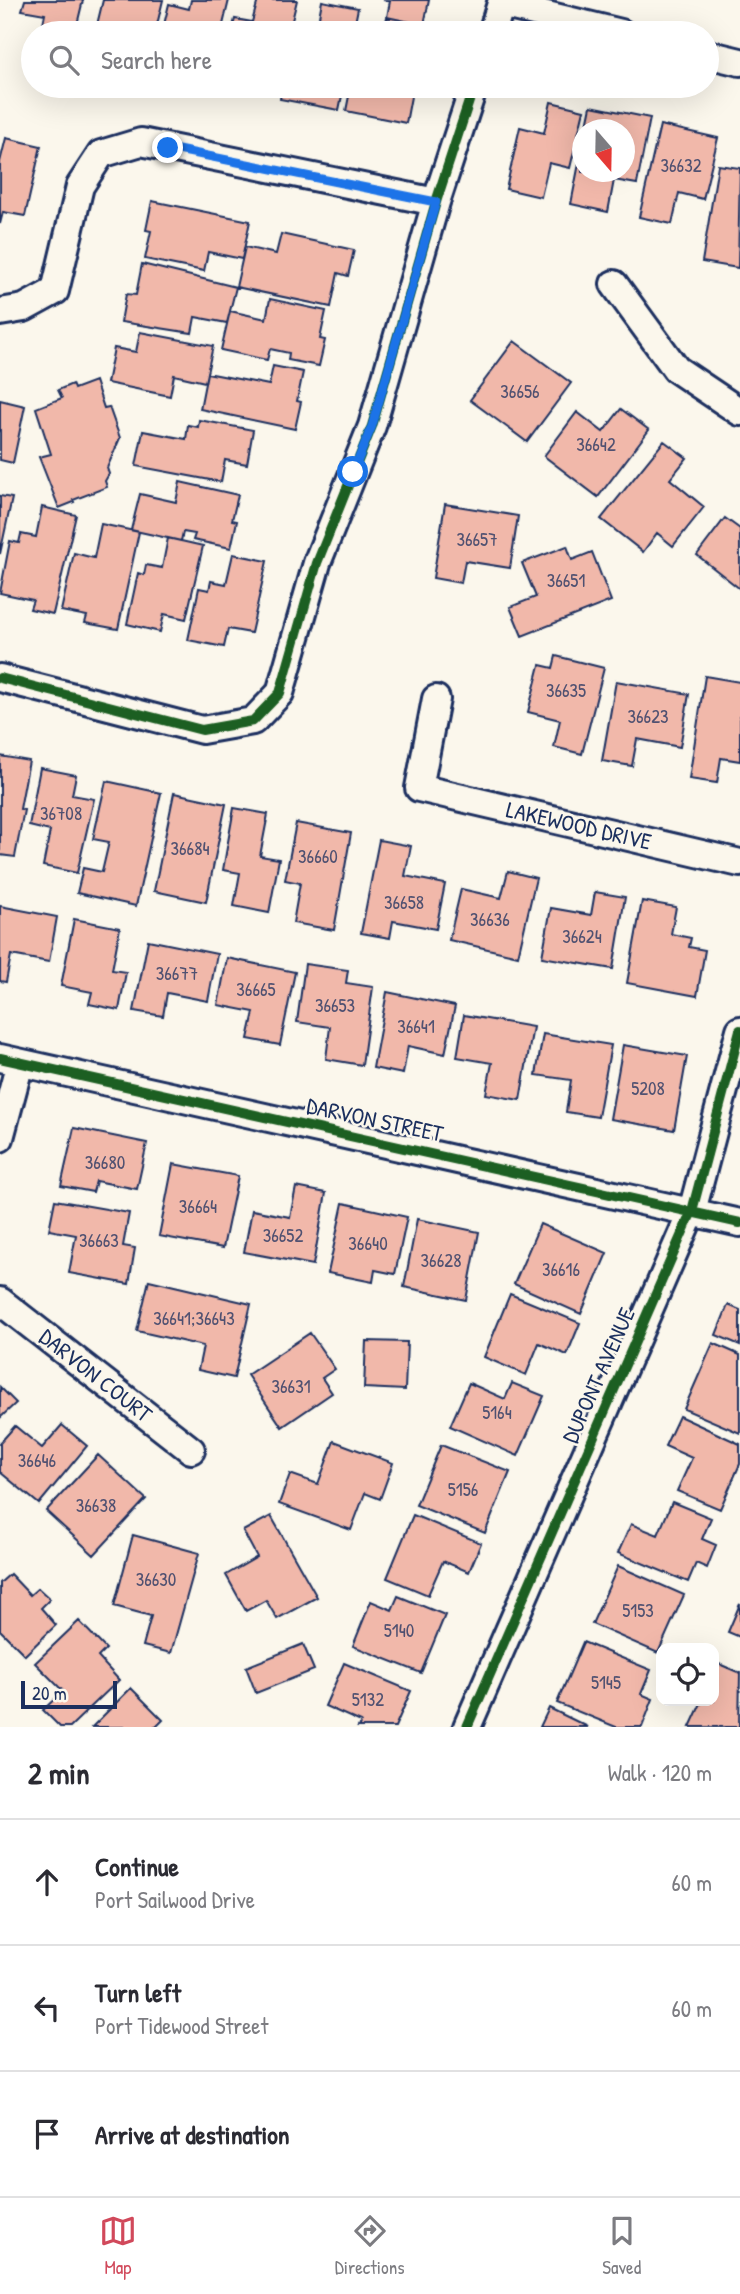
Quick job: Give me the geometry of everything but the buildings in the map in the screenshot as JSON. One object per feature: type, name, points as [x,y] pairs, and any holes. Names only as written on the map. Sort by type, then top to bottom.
[{"type":"street","points":[[495,21],[501,2],[575,21]]},
{"type":"street","points":[[719,57],[740,62]]},
{"type":"street","points":[[0,678],[202,730],[253,721],[280,693],[317,563],[372,426],[436,202],[470,98]]},
{"type":"street","points":[[0,312],[24,308],[55,291],[80,186],[102,154],[141,142],[436,202]]},
{"type":"street","points":[[614,284],[676,369],[740,412]]},
{"type":"street","name":"LAKEWOOD DRIVE","points":[[436,699],[419,788],[740,863]]},
{"type":"street","name":"DUPONT AVENUE","points":[[467,1727],[692,1211],[740,1030]]},
{"type":"street","points":[[0,1138],[10,1061]]},
{"type":"street","name":"DARVON STREET","points":[[10,1061],[740,1223]]},
{"type":"street","name":"DARVON COURT","points":[[0,1301],[191,1450]]},
{"type":"cycle path","points":[[0,678],[202,730],[253,721],[280,693],[317,563],[372,426],[436,202],[470,98]]},
{"type":"cycle path","points":[[467,1727],[692,1211],[740,1030]]},
{"type":"cycle path","points":[[0,1058],[740,1223]]},
{"type":"route","points":[[168,148],[436,202],[372,426],[353,472]]}]
